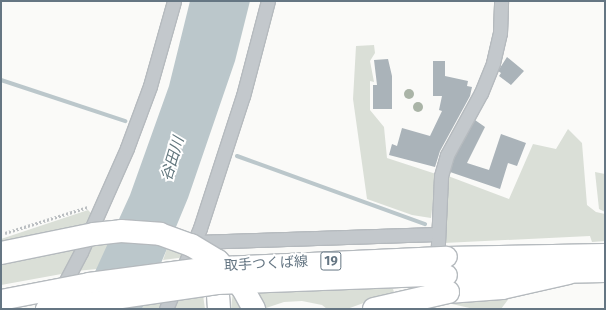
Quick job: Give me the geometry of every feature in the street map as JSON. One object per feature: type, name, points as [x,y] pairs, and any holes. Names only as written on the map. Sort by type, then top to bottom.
[{"type":"highway","points":[[1,253],[94,234],[121,231],[160,234],[191,245],[218,261],[243,289],[254,309]]},
{"type":"highway","points":[[374,309],[445,283],[502,288],[568,273]]},
{"type":"highway","points":[[216,276],[219,309]]},
{"type":"main road","name":"取手つくば線","points":[[1,300],[89,283],[216,276],[445,283],[605,254]]},
{"type":"main road","points":[[568,273],[605,272]]},
{"type":"main road","name":"取手つくば線","points":[[46,309],[216,276]]},
{"type":"street","points":[[51,309],[102,206],[140,117],[174,1]]},
{"type":"street","points":[[166,309],[195,242],[243,96],[268,1]]},
{"type":"street","points":[[445,283],[438,234],[443,169],[447,155],[481,93],[493,63],[500,33],[501,1]]},
{"type":"street","points":[[195,242],[438,234]]},
{"type":"path","points":[[1,234],[84,207],[102,206]]},
{"type":"shaded area","points":[[374,45],[375,53],[370,61],[374,82],[370,81],[370,110],[384,127],[387,158],[436,174],[431,218],[412,215],[367,199],[353,99],[356,46]]},
{"type":"shaded area","points":[[568,129],[582,143],[587,205],[596,212],[605,214],[605,241],[592,242],[590,236],[444,243],[444,207],[448,176],[509,199],[533,144],[556,149]]},
{"type":"shaded area","points":[[595,172],[605,174],[605,212],[599,209]]},
{"type":"shaded area","points":[[88,210],[91,213],[91,225],[57,230],[1,245],[1,239]]},
{"type":"shaded area","points":[[110,241],[97,269],[76,271],[90,242]]},
{"type":"shaded area","points":[[80,243],[67,273],[1,285],[1,260]]},
{"type":"shaded area","points":[[169,243],[178,246],[186,257],[163,260]]},
{"type":"shaded area","points":[[351,287],[393,289],[394,292],[347,309],[327,309],[322,305],[302,301],[284,302],[263,309],[255,291]]},
{"type":"shaded area","points":[[233,291],[244,309],[231,309]]},
{"type":"shaded area","points":[[203,295],[205,309],[172,309],[178,298]]},
{"type":"shaded area","points":[[510,297],[501,309],[474,309],[452,304]]},
{"type":"shaded area","points":[[169,299],[163,309],[142,309],[145,302]]},
{"type":"water","name":"谷田川","points":[[190,1],[250,1],[235,61],[188,198],[142,309],[78,309],[130,195],[169,86]]},
{"type":"building","points":[[507,57],[524,71],[511,85],[499,76],[501,73],[498,71]]},
{"type":"building","points":[[388,59],[392,76],[392,109],[373,109],[373,85],[377,85],[374,60]]},
{"type":"building","points":[[433,61],[445,61],[445,76],[468,81],[467,86],[472,87],[470,96],[440,151],[435,167],[389,155],[392,144],[397,146],[402,128],[430,136],[442,111],[439,110],[442,96],[433,96]]},
{"type":"building","points":[[475,120],[485,127],[467,163],[489,170],[501,134],[526,143],[517,166],[508,163],[500,189],[450,172],[454,158]]},
{"type":"waterway","points":[[1,80],[125,121]]},
{"type":"waterway","points":[[237,156],[425,224]]}]
